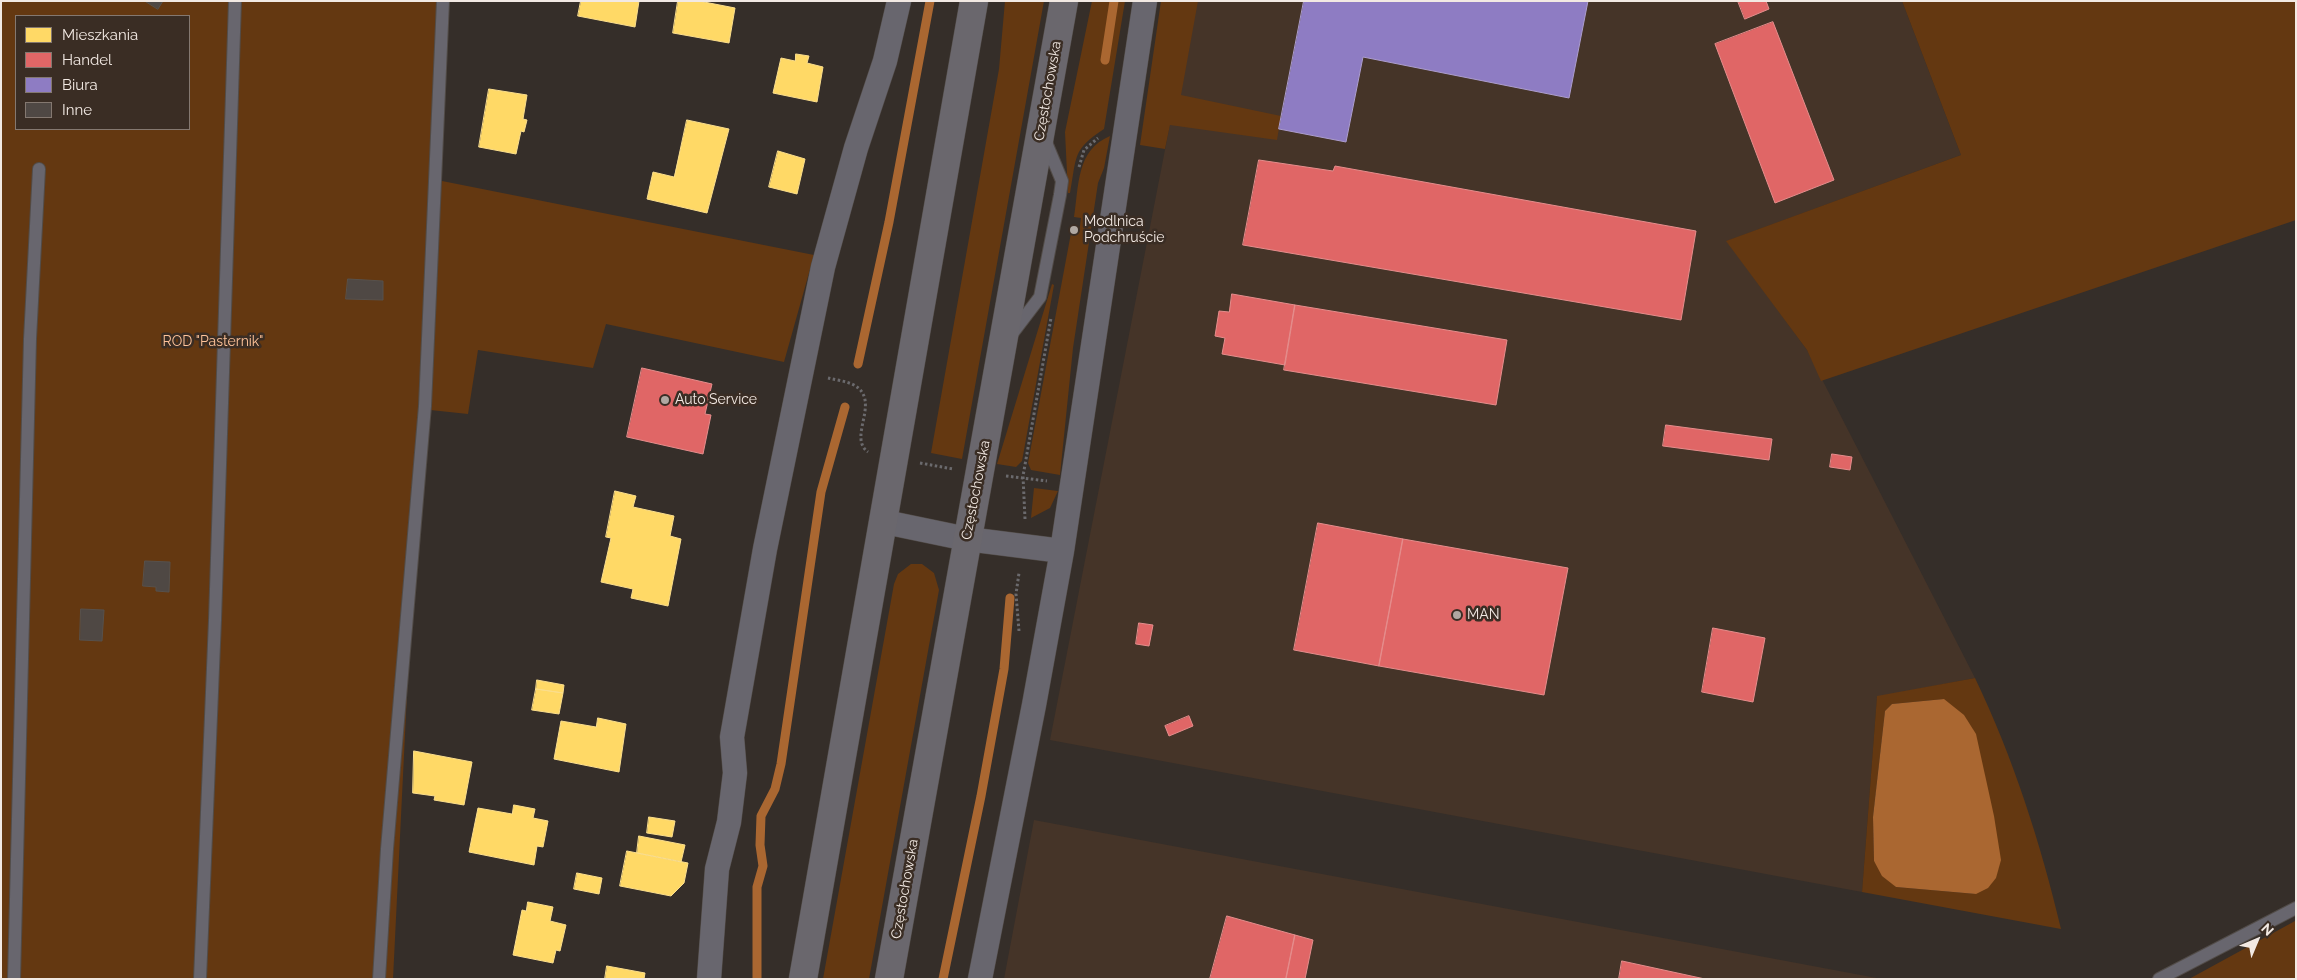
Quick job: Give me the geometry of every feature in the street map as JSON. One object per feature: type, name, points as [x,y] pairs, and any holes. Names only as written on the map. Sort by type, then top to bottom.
[{"type":"main road","points":[[803,979],[885,522],[974,1]]},
{"type":"main road","name":"Częstochowska","points":[[889,979],[1064,1]]},
{"type":"street","points":[[709,979],[717,870],[729,822],[735,773],[732,737],[765,549],[823,267],[856,148],[885,61],[899,1]]},
{"type":"street","points":[[980,979],[1062,551],[1145,1]]},
{"type":"street","points":[[885,522],[967,539],[1062,551]]},
{"type":"lane","points":[[200,979],[215,620],[235,1]]},
{"type":"lane","points":[[379,979],[387,848],[424,406],[443,1]]},
{"type":"lane","points":[[14,979],[30,339],[39,169]]},
{"type":"lane","points":[[2159,979],[2296,908]]},
{"type":"path","points":[[924,464],[963,471]]},
{"type":"path","points":[[1023,476],[1050,481]]},
{"type":"shaded area","points":[[1194,1],[1902,1],[1961,155],[1727,241],[1807,350],[1975,678],[1877,697],[1862,892],[1050,740]]},
{"type":"shaded area","points":[[1944,699],[1964,715],[1976,734],[1994,816],[2001,860],[1996,878],[1988,888],[1976,894],[1896,887],[1882,876],[1874,861],[1873,817],[1885,711],[1892,704]]},
{"type":"shaded area","points":[[1034,820],[1882,979],[1004,979]]},
{"type":"green space","name":"ROD \"Pasternik\"","points":[[1,1],[441,1],[432,179],[814,255],[784,362],[606,324],[593,368],[478,350],[468,414],[421,409],[393,979],[1,979]]},
{"type":"green space","points":[[1005,1],[1044,1],[962,459],[931,453],[999,69]]},
{"type":"green space","points":[[1092,1],[1125,1],[1104,129],[1081,149],[1075,162],[1070,193],[1068,193],[1065,132]]},
{"type":"green space","points":[[1161,1],[1198,1],[1181,95],[1281,116],[1277,140],[1170,125],[1165,149],[1140,145]]},
{"type":"green space","points":[[1902,1],[2296,1],[2296,220],[1821,381],[1807,350],[1726,241],[1961,155]]},
{"type":"green space","points":[[1110,136],[1104,168],[1098,183],[1073,348],[1060,475],[1031,470],[1028,463],[1071,233],[1079,233],[1081,218],[1074,217],[1081,170],[1091,150],[1099,142]]},
{"type":"green space","points":[[1052,284],[1054,285],[1022,461],[1016,467],[997,464]]},
{"type":"green space","points":[[1034,488],[1058,491],[1050,508],[1031,518]]},
{"type":"green space","points":[[911,564],[922,564],[934,573],[939,590],[869,979],[823,979],[894,584],[898,574]]},
{"type":"green space","points":[[1975,678],[2002,739],[2025,801],[2061,929],[1862,892],[1877,696]],"holes":[[[1944,699],[1976,894],[1896,887],[1874,861],[1873,817],[1885,711],[1892,704]]]},
{"type":"green space","points":[[2295,921],[2296,979],[2189,979]]},
{"type":"building: Mieszkania","points":[[581,1],[639,1],[635,27],[578,16]]},
{"type":"building: Mieszkania","points":[[678,1],[699,1],[735,8],[729,43],[673,33]]},
{"type":"building: Mieszkania","points":[[796,54],[809,56],[807,63],[823,67],[817,102],[773,93],[781,58],[795,61]]},
{"type":"building: Mieszkania","points":[[489,89],[527,95],[523,119],[527,120],[524,132],[521,131],[516,154],[479,147]]},
{"type":"building: Mieszkania","points":[[687,120],[729,129],[707,213],[647,199],[653,172],[674,177]]},
{"type":"building: Mieszkania","points":[[778,151],[805,159],[797,194],[769,187]]},
{"type":"building: Mieszkania","points":[[615,491],[636,496],[633,507],[674,516],[670,536],[681,539],[668,606],[631,598],[633,589],[601,582],[611,538],[606,537]]},
{"type":"building: Mieszkania","points":[[537,680],[564,685],[563,693],[536,689]]},
{"type":"building: Mieszkania","points":[[536,689],[563,693],[559,714],[532,710]]},
{"type":"building: Mieszkania","points":[[598,718],[626,724],[619,772],[554,759],[561,721],[596,727]]},
{"type":"building: Mieszkania","points":[[414,751],[472,762],[464,805],[434,800],[435,796],[413,793]]},
{"type":"building: Mieszkania","points":[[514,805],[535,809],[533,818],[548,821],[543,847],[537,846],[534,865],[469,852],[478,808],[512,814]]},
{"type":"building: Mieszkania","points":[[649,817],[675,821],[672,837],[647,833]]},
{"type":"building: Mieszkania","points":[[639,836],[685,845],[681,862],[637,853]]},
{"type":"building: Mieszkania","points":[[627,851],[688,863],[684,883],[671,896],[620,886]]},
{"type":"building: Mieszkania","points":[[577,873],[602,878],[599,894],[574,889]]},
{"type":"building: Mieszkania","points":[[528,902],[553,907],[550,921],[566,925],[560,951],[556,950],[553,963],[513,955],[522,910],[526,911]]},
{"type":"building: Mieszkania","points":[[607,966],[645,973],[644,979],[605,979]]},
{"type":"building: Handel","points":[[1738,1],[1766,1],[1769,9],[1745,19]]},
{"type":"building: Handel","points":[[1773,22],[1834,180],[1775,203],[1715,44]]},
{"type":"building: Handel","points":[[1259,160],[1333,171],[1335,166],[1696,231],[1681,320],[1243,245]]},
{"type":"building: Handel","points":[[1232,294],[1295,305],[1285,365],[1222,354],[1225,338],[1215,336],[1219,311],[1229,312]]},
{"type":"building: Handel","points":[[1295,305],[1507,340],[1496,405],[1284,370]]},
{"type":"building: Handel","points":[[642,368],[712,384],[705,414],[711,415],[703,454],[627,437]]},
{"type":"building: Handel","points":[[1666,425],[1772,439],[1769,460],[1663,446]]},
{"type":"building: Handel","points":[[1832,454],[1852,457],[1850,470],[1830,467]]},
{"type":"building: Handel","points":[[1318,523],[1403,539],[1379,666],[1294,650]]},
{"type":"building: Handel","points":[[1403,539],[1568,568],[1544,695],[1379,666]]},
{"type":"building: Handel","points":[[1139,623],[1153,625],[1149,646],[1136,644]]},
{"type":"building: Handel","points":[[1713,628],[1765,638],[1753,702],[1702,692]]},
{"type":"building: Handel","points":[[1189,716],[1193,726],[1169,736],[1165,726]]},
{"type":"building: Handel","points":[[1227,916],[1295,935],[1286,979],[1210,979]]},
{"type":"building: Handel","points":[[1295,935],[1313,940],[1305,979],[1286,979]]},
{"type":"building: Handel","points":[[1622,961],[1705,979],[1619,979]]},
{"type":"building: Biura","points":[[1304,1],[1588,1],[1569,98],[1363,57],[1346,142],[1279,129]]},
{"type":"building: Inne","points":[[145,1],[163,1],[158,9]]},
{"type":"building: Inne","points":[[348,279],[383,281],[383,300],[346,299]]},
{"type":"building: Inne","points":[[145,561],[170,562],[169,592],[156,591],[156,587],[143,586]]},
{"type":"building: Inne","points":[[81,609],[104,610],[102,641],[80,640]]},
{"type":"waterway","points":[[858,364],[889,222],[930,1]]},
{"type":"waterway","points":[[1105,60],[1114,1]]},
{"type":"waterway","points":[[757,979],[757,887],[763,866],[760,845],[761,816],[775,789],[781,764],[821,492],[845,407]]},
{"type":"waterway","points":[[943,979],[981,796],[1004,669],[1010,598]]},
{"type":"place","name":"Modlnica Podchruście","points":[[1074,230]]},
{"type":"place","name":"Auto Service","points":[[665,400]]},
{"type":"place","name":"MAN","points":[[1457,615]]}]
